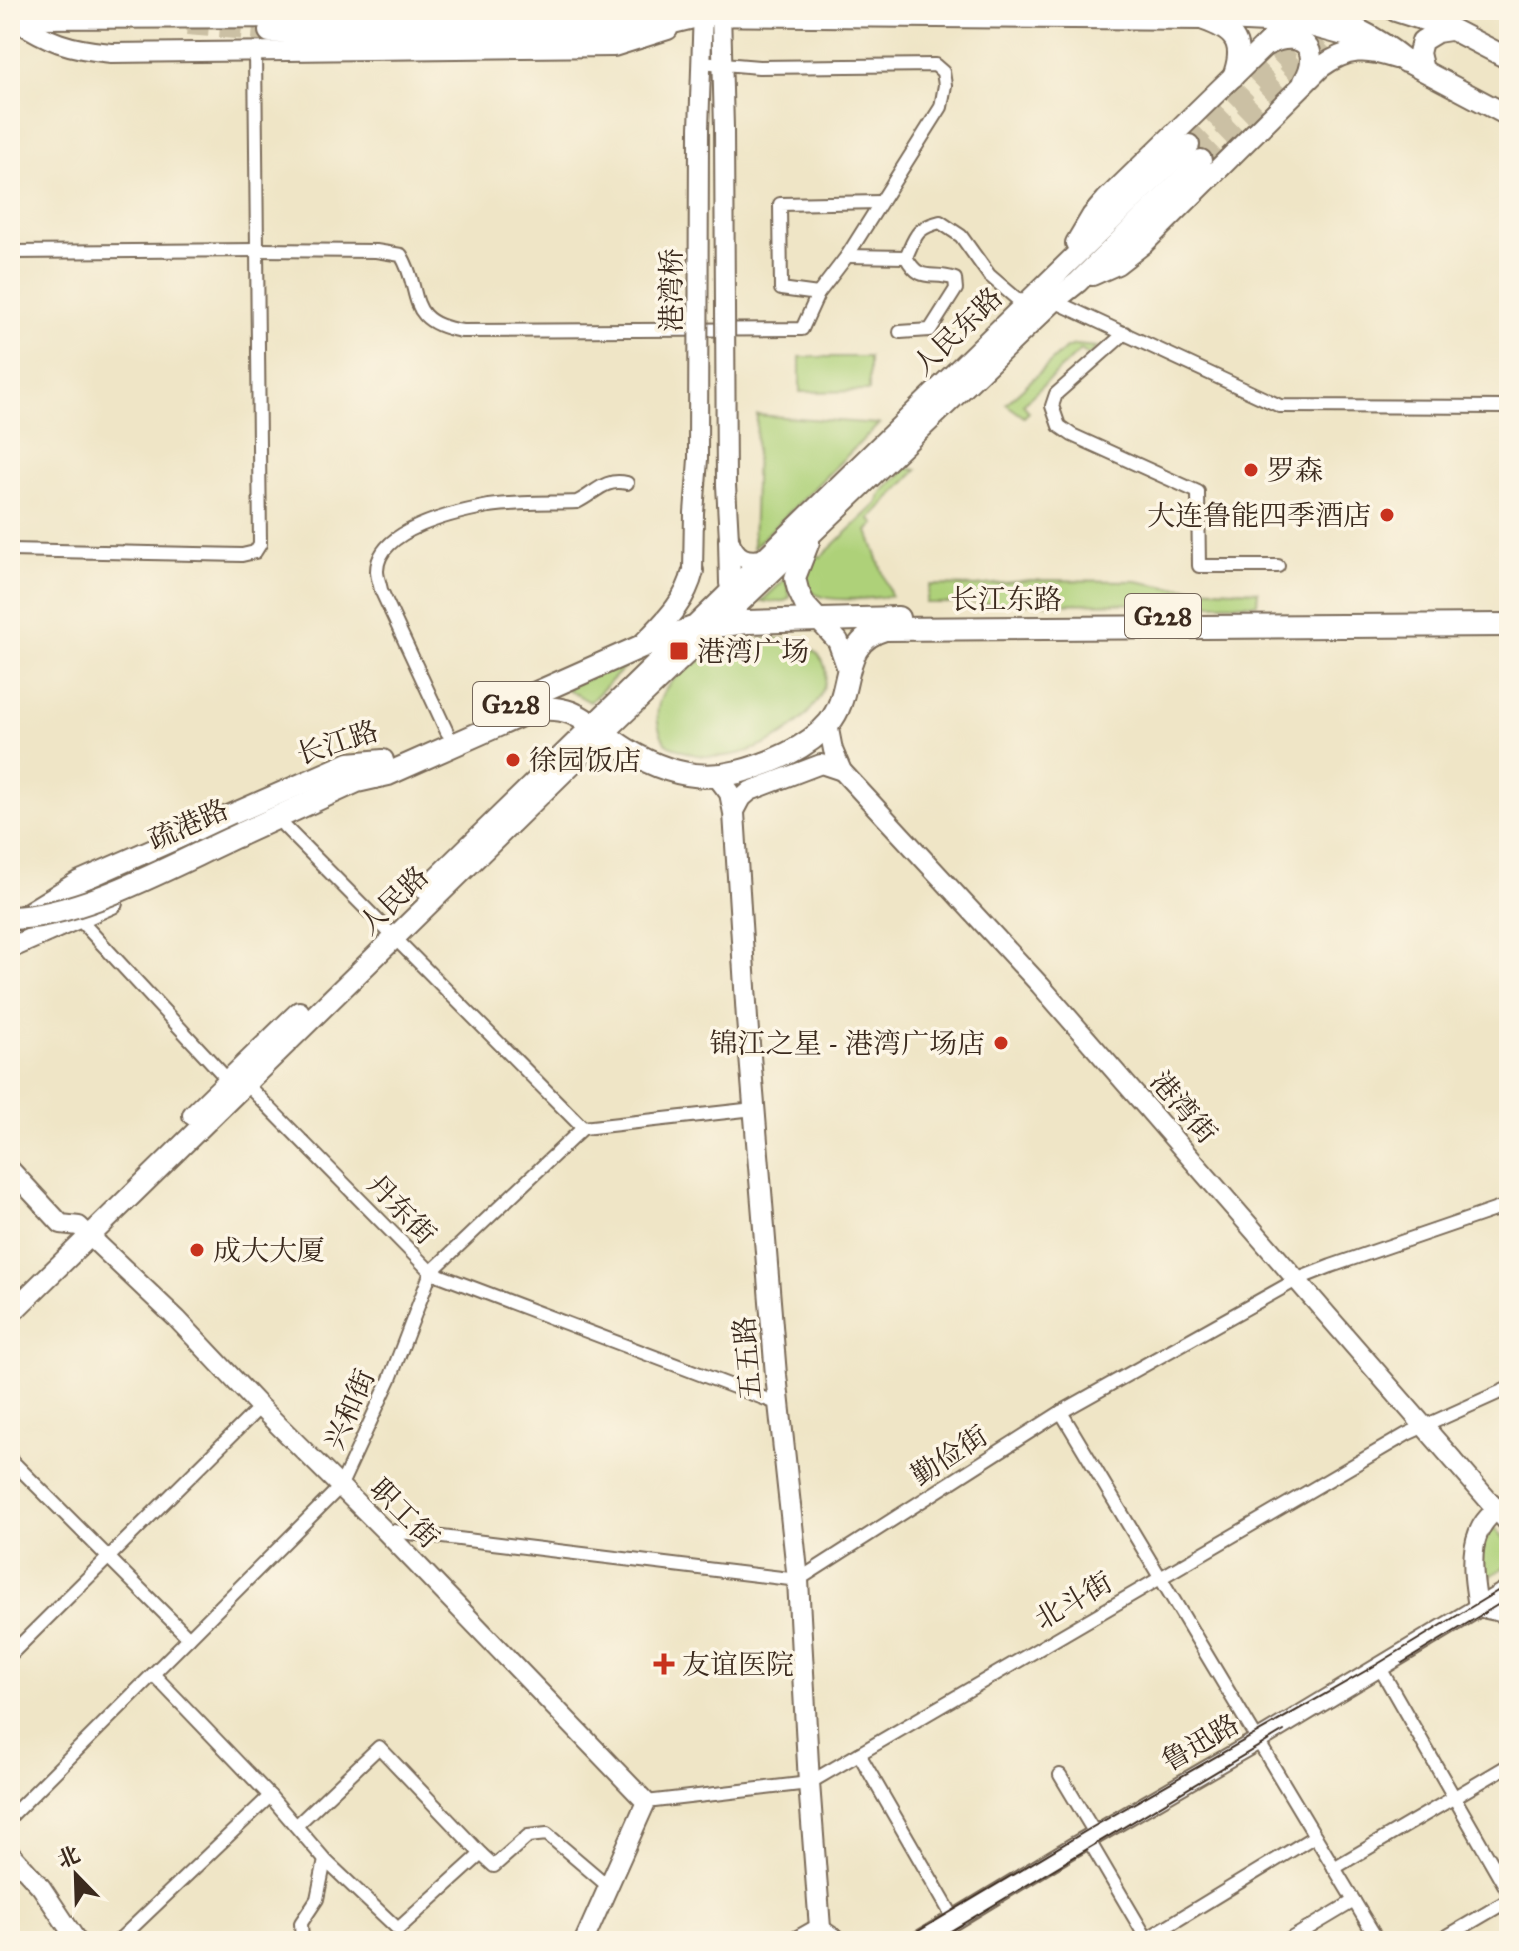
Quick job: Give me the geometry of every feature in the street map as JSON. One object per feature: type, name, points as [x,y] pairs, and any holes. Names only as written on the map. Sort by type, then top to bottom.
[{"type":"highway","points":[[1396,10],[1440,21]]},
{"type":"highway","points":[[270,31],[579,32],[656,26],[709,14]]},
{"type":"highway","points":[[1295,17],[1356,28],[1381,41],[1414,65]]},
{"type":"highway","name":"长江东路","points":[[690,629],[818,618],[1509,613]]},
{"type":"highway","name":"长江东路","points":[[828,724],[838,708],[851,657],[864,639],[885,629],[1509,625]]},
{"type":"highway","name":"长江路","points":[[385,767],[447,732],[640,647],[690,629]]},
{"type":"highway","name":"长江路","points":[[385,767],[546,707],[562,709],[598,729]]},
{"type":"highway","name":"G228","points":[[598,729],[625,750],[667,770],[693,776],[717,776],[764,764],[789,752],[828,724]]},
{"type":"highway","name":"疏港路","points":[[15,912],[88,892],[385,767]]},
{"type":"main road","points":[[1415,10],[1509,59]]},
{"type":"main road","points":[[12,19],[709,14],[1204,20],[1295,17]]},
{"type":"main road","points":[[12,19],[43,38],[77,50],[111,53],[255,52],[614,47],[654,36],[709,14]]},
{"type":"main road","name":"港湾桥","points":[[693,571],[698,459],[700,62],[709,14]]},
{"type":"main road","name":"港湾桥","points":[[709,14],[723,63],[725,469],[729,539]]},
{"type":"main road","points":[[1066,263],[1082,232],[1106,200],[1295,17]]},
{"type":"main road","points":[[1204,20],[1225,27],[1233,36],[1238,57],[1233,77]]},
{"type":"main road","points":[[1414,65],[1422,41],[1437,32],[1440,21]]},
{"type":"main road","points":[[1265,46],[1281,38],[1294,37],[1310,52],[1312,62],[1297,92]]},
{"type":"main road","points":[[1078,282],[1117,264],[1144,243],[1321,67],[1348,51],[1373,50],[1414,65],[1509,116]]},
{"type":"main road","name":"人民东路","points":[[766,558],[1066,263],[1195,153],[1078,282],[1054,301],[817,528]]},
{"type":"main road","points":[[817,528],[799,562],[795,578],[805,605],[838,641],[848,669]]},
{"type":"main road","name":"人民路","points":[[598,729],[690,629],[734,598],[817,528]]},
{"type":"main road","points":[[729,539],[733,551],[744,560],[766,558]]},
{"type":"main road","points":[[729,539],[734,598],[743,611],[766,621]]},
{"type":"main road","name":"人民路","points":[[10,1294],[84,1230],[598,729],[716,625],[766,558]]},
{"type":"main road","points":[[640,647],[680,605],[693,571]]},
{"type":"main road","name":"港湾街","points":[[828,724],[833,750],[842,771],[1040,985],[1425,1426],[1505,1509],[1509,1524]]},
{"type":"main road","points":[[578,748],[625,750]]},
{"type":"main road","name":"长江路","points":[[10,925],[15,912],[349,763],[385,767]]},
{"type":"main road","points":[[734,813],[750,791],[813,766],[821,764],[842,771]]},
{"type":"main road","points":[[10,948],[361,791],[385,767]]},
{"type":"main road","name":"五五路","points":[[717,776],[730,793],[734,813],[754,1109],[779,1404],[798,1580],[820,1935]]},
{"type":"main road","name":"职工街","points":[[10,1169],[61,1224],[84,1230],[177,1319],[646,1802]]},
{"type":"main road","name":"人民路","points":[[10,1314],[84,1230]]},
{"type":"main road","points":[[1505,1509],[1486,1518],[1476,1537],[1473,1572],[1478,1607],[1509,1614]]},
{"type":"main road","name":"鲁迅路","points":[[919,1941],[1380,1668],[1508,1588]]},
{"type":"main road","points":[[584,1941],[646,1802]]},
{"type":"main road","points":[[10,1853],[41,1887],[77,1941]]},
{"type":"main road","points":[[796,1941],[820,1935],[838,1941]]},
{"type":"street","points":[[10,550],[242,555],[255,552],[260,544],[255,52]]},
{"type":"street","points":[[10,252],[376,251],[401,255],[412,273],[414,298],[424,315],[441,327],[462,331],[802,329],[818,294],[847,256],[941,107],[945,85],[943,72],[935,65],[759,67],[700,62]]},
{"type":"street","points":[[818,294],[781,289],[780,204],[880,202]]},
{"type":"street","points":[[906,257],[917,233],[925,226],[940,222],[961,236],[989,275],[1017,299]]},
{"type":"street","points":[[847,256],[906,257]]},
{"type":"street","points":[[900,332],[930,330],[956,289],[955,279],[926,276],[913,269],[906,257]]},
{"type":"street","points":[[1054,301],[1280,406],[1509,407]]},
{"type":"street","points":[[1125,333],[1056,394],[1052,406],[1059,426],[1072,435],[1198,492],[1199,566],[1278,566]]},
{"type":"street","points":[[447,732],[381,590],[377,571],[380,559],[402,533],[420,525],[490,506],[577,502],[590,496],[602,484],[615,480],[627,483]]},
{"type":"street","points":[[284,826],[583,1128],[754,1109]]},
{"type":"street","name":"丹东街","points":[[78,918],[237,1081],[431,1272],[779,1404]]},
{"type":"street","name":"兴和街","points":[[10,1817],[340,1487],[390,1379],[431,1272],[583,1128]]},
{"type":"street","name":"勤俭街","points":[[798,1580],[1061,1412],[1298,1279],[1509,1205]]},
{"type":"street","name":"北斗街","points":[[646,1802],[809,1783],[1159,1577],[1425,1426],[1509,1388]]},
{"type":"street","points":[[10,1655],[260,1407]]},
{"type":"street","points":[[1061,1412],[1378,1941]]},
{"type":"street","points":[[10,1459],[189,1638]]},
{"type":"street","points":[[384,1530],[798,1580]]},
{"type":"street","points":[[1380,1668],[1509,1893]]},
{"type":"street","points":[[153,1674],[270,1796],[325,1860],[398,1929],[481,1854]]},
{"type":"street","points":[[296,1826],[379,1747],[494,1866],[528,1836],[547,1834],[608,1886]]},
{"type":"street","points":[[859,1754],[954,1919]]},
{"type":"street","points":[[1334,1868],[1509,1765]]},
{"type":"street","points":[[1060,1775],[1146,1940],[1315,1836]]},
{"type":"street","points":[[118,1941],[270,1796]]},
{"type":"street","points":[[302,1941],[301,1923],[317,1899],[325,1860]]},
{"type":"street","points":[[1439,1941],[1509,1900]]},
{"type":"street","points":[[1287,1941],[1354,1901]]},
{"type":"green space","points":[[1075,345],[1098,347],[1088,355],[1081,350],[1023,404],[1029,412],[1024,417],[1006,404],[1066,348]]},
{"type":"green space","points":[[800,357],[869,357],[869,391],[800,392]]},
{"type":"green space","points":[[757,415],[879,424],[753,548]]},
{"type":"green space","points":[[907,468],[917,470],[870,519],[875,524],[868,531],[891,596],[844,599],[814,594],[806,585],[806,573],[815,554],[821,557],[877,504],[882,492]]},
{"type":"green space","points":[[786,578],[790,597],[785,601],[761,602]]},
{"type":"green space","points":[[1030,580],[1136,581],[1168,587],[1258,591],[1257,604],[926,603],[930,585],[976,586]]},
{"type":"green space","name":"港湾广场","points":[[772,638],[810,648],[825,667],[822,692],[804,717],[776,739],[741,753],[703,756],[665,742],[658,719],[660,700],[671,683],[688,668],[708,657]]},
{"type":"green space","points":[[632,660],[590,702],[565,688]]},
{"type":"green space","points":[[1495,1528],[1509,1545],[1509,1565],[1481,1581],[1481,1552],[1486,1538]]},
{"type":"tunnel","points":[[1201,160],[1354,10]]},
{"type":"tunnel","points":[[187,24],[270,31]]},
{"type":"tunnel","points":[[1189,145],[1307,30]]},
{"type":"tram line","points":[[902,1941],[1509,1584]]},
{"type":"tram line","points":[[1402,1663],[1509,1598]]},
{"type":"tram line","points":[[934,1941],[1284,1731]]},
{"type":"place","name":"罗森","points":[[1251,470]]},
{"type":"place","name":"大连鲁能四季酒店","points":[[1387,515]]},
{"type":"place","name":"港湾广场","points":[[679,651]]},
{"type":"place","name":"徐园饭店","points":[[513,760]]},
{"type":"place","name":"锦江之星 - 港湾广场店","points":[[1001,1043]]},
{"type":"place","name":"成大大厦","points":[[197,1250]]},
{"type":"place","name":"友谊医院","points":[[664,1664]]}]
